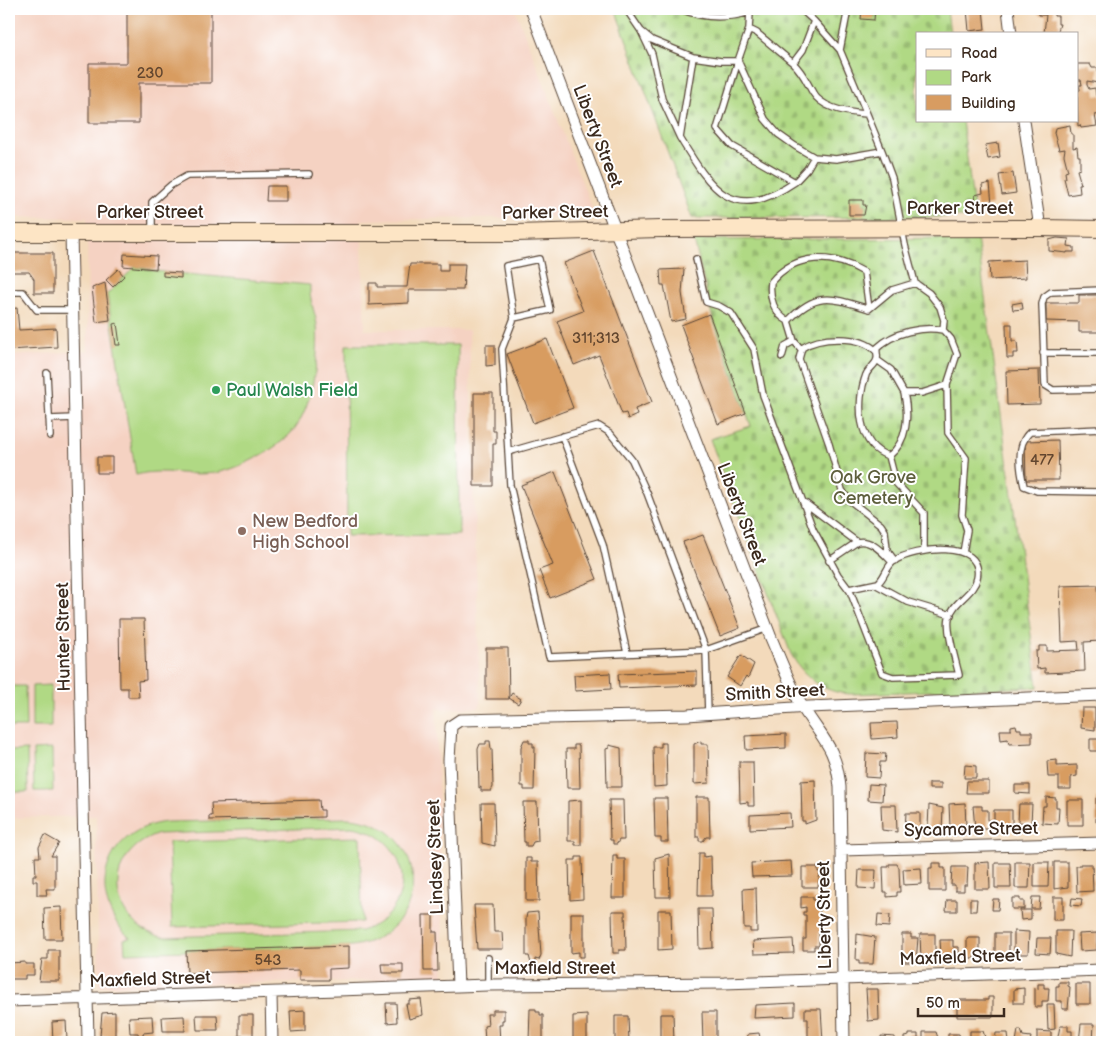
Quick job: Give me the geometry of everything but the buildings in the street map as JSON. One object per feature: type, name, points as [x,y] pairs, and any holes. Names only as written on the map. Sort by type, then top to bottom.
[{"type":"main road","name":"Parker Street","points":[[9,233],[903,228],[1102,229]]},
{"type":"street","name":"Liberty Street","points":[[531,9],[768,628],[803,708],[830,747],[836,761],[840,787],[844,1042]]},
{"type":"street","points":[[1008,9],[1011,32]]},
{"type":"street","points":[[1024,122],[1040,228]]},
{"type":"street","name":"Hunter Street","points":[[71,232],[88,1042]]},
{"type":"street","name":"Smith Street","points":[[452,726],[460,720],[708,714],[1102,695]]},
{"type":"street","name":"Lindsey Street","points":[[452,726],[448,760],[458,986]]},
{"type":"street","name":"Sycamore Street","points":[[840,850],[1102,843]]},
{"type":"street","name":"Maxfield Street","points":[[9,1001],[488,985],[645,985],[842,977],[1102,970]]},
{"type":"street","points":[[271,993],[272,1042]]},
{"type":"lane","points":[[626,9],[652,54],[662,99],[680,138],[709,183],[732,199],[745,202],[759,200],[780,192],[795,182],[807,169],[814,157]]},
{"type":"lane","points":[[681,9],[717,18],[732,17],[750,10],[749,29],[717,129],[732,146],[795,182]]},
{"type":"lane","points":[[840,50],[848,9]]},
{"type":"lane","points":[[802,10],[840,50],[892,178],[905,245],[915,283],[936,300],[940,306],[944,320],[943,330]]},
{"type":"lane","points":[[793,63],[803,50],[814,21]]},
{"type":"lane","points":[[749,29],[757,33],[793,63],[804,75],[813,93],[823,102],[845,110],[867,114]]},
{"type":"lane","points":[[640,31],[652,40],[693,57],[721,61],[738,61]]},
{"type":"lane","points":[[680,138],[693,57]]},
{"type":"lane","points":[[738,61],[765,119],[778,134],[814,157],[854,158],[882,151]]},
{"type":"lane","points":[[152,232],[152,202],[171,184],[187,176],[309,174]]},
{"type":"lane","points":[[696,258],[706,302],[719,306],[731,313],[754,349],[763,395],[813,529],[830,561],[849,589],[879,667],[888,676],[959,675],[949,627],[950,614],[963,596],[975,586],[977,580],[976,566],[963,553],[924,549],[894,561],[881,582],[849,589]]},
{"type":"lane","points":[[514,318],[550,310],[539,259],[506,266],[514,318],[502,348],[510,485],[549,657],[706,650],[768,628]]},
{"type":"lane","points":[[788,321],[781,318],[775,309],[772,300],[772,282],[786,268],[804,259],[833,260],[850,264],[864,272],[869,309]]},
{"type":"lane","points":[[869,309],[892,290],[915,283]]},
{"type":"lane","points":[[1102,290],[1051,292],[1044,297],[1042,304],[1045,385],[1048,388],[1102,389]]},
{"type":"lane","points":[[9,292],[23,292],[37,310],[74,310]]},
{"type":"lane","points":[[788,321],[807,304],[826,298],[869,309]]},
{"type":"lane","points":[[788,321],[794,341],[801,349]]},
{"type":"lane","points":[[889,456],[881,454],[871,444],[860,414],[866,374],[877,360],[876,351],[880,345],[901,334],[926,328],[943,330],[951,339],[957,354],[947,385],[948,432],[966,458],[967,466],[962,515],[967,530],[963,553]]},
{"type":"lane","points":[[876,351],[866,344],[828,338],[813,341],[801,349],[799,358],[829,444],[842,490],[848,499],[881,525],[885,532],[887,550],[894,561]]},
{"type":"lane","points":[[782,357],[785,346],[794,341]]},
{"type":"lane","points":[[1043,353],[1102,353]]},
{"type":"lane","points":[[877,360],[895,374],[904,393],[907,410],[906,430],[900,444],[889,456]]},
{"type":"lane","points":[[46,373],[50,436]]},
{"type":"lane","points":[[904,393],[922,393],[947,385]]},
{"type":"lane","points":[[49,419],[76,418]]},
{"type":"lane","points":[[508,452],[598,426],[610,433],[632,460],[647,493],[706,650],[708,714]]},
{"type":"lane","points":[[1102,429],[1030,432],[1021,444],[1024,486],[1037,491],[1102,492]]},
{"type":"lane","points":[[562,436],[603,545],[627,653]]},
{"type":"lane","points":[[889,456],[896,483],[924,513],[924,549]]},
{"type":"lane","points":[[803,502],[857,542]]},
{"type":"lane","points":[[830,561],[857,542],[863,541],[870,543],[894,561]]},
{"type":"lane","points":[[875,584],[908,602],[950,614]]},
{"type":"lane","points":[[488,958],[488,985]]},
{"type":"shaded area","name":"New Bedford High School","points":[[9,9],[515,9],[595,216],[361,220],[365,330],[469,330],[480,707],[436,709],[444,979],[99,986],[96,816],[9,818],[9,356],[88,351],[87,218],[9,217]]},
{"type":"green space","points":[[615,9],[947,9],[950,32],[916,32],[916,122],[962,122],[975,217],[692,218]]},
{"type":"green space","name":"Oak Grove Cemetery","points":[[977,238],[1038,687],[851,694],[832,691],[808,676],[791,654],[710,439],[751,426],[712,315],[694,240]]},
{"type":"green space","name":"Paul Walsh Field","points":[[135,267],[163,272],[310,285],[310,296],[318,338],[316,367],[304,412],[298,424],[284,440],[237,467],[220,472],[199,474],[156,472],[136,475],[107,294]]},
{"type":"green space","points":[[346,345],[458,345],[459,535],[347,536]]},
{"type":"green space","points":[[51,685],[51,727],[32,727],[32,686]]},
{"type":"green space","points":[[9,686],[25,686],[26,727],[9,727]]},
{"type":"green space","points":[[52,749],[53,791],[34,791],[33,750]]},
{"type":"green space","points":[[27,750],[28,792],[9,792],[9,751]]},
{"type":"green space","points":[[348,818],[376,824],[396,838],[408,858],[413,879],[409,902],[398,922],[379,937],[352,946],[125,953],[124,939],[130,938],[116,921],[108,903],[105,885],[108,867],[115,851],[128,837],[145,827],[167,822]],"holes":[[[352,827],[373,833],[388,844],[398,859],[402,875],[400,892],[393,908],[380,921],[361,931],[163,937],[144,930],[130,918],[121,903],[118,887],[120,871],[127,856],[140,843],[159,834]]]},
{"type":"green space","points":[[360,837],[362,922],[172,927],[169,842]]},
{"type":"place","name":"Paul Walsh Field","points":[[216,390]]},
{"type":"place","name":"New Bedford High School","points":[[242,531]]}]
